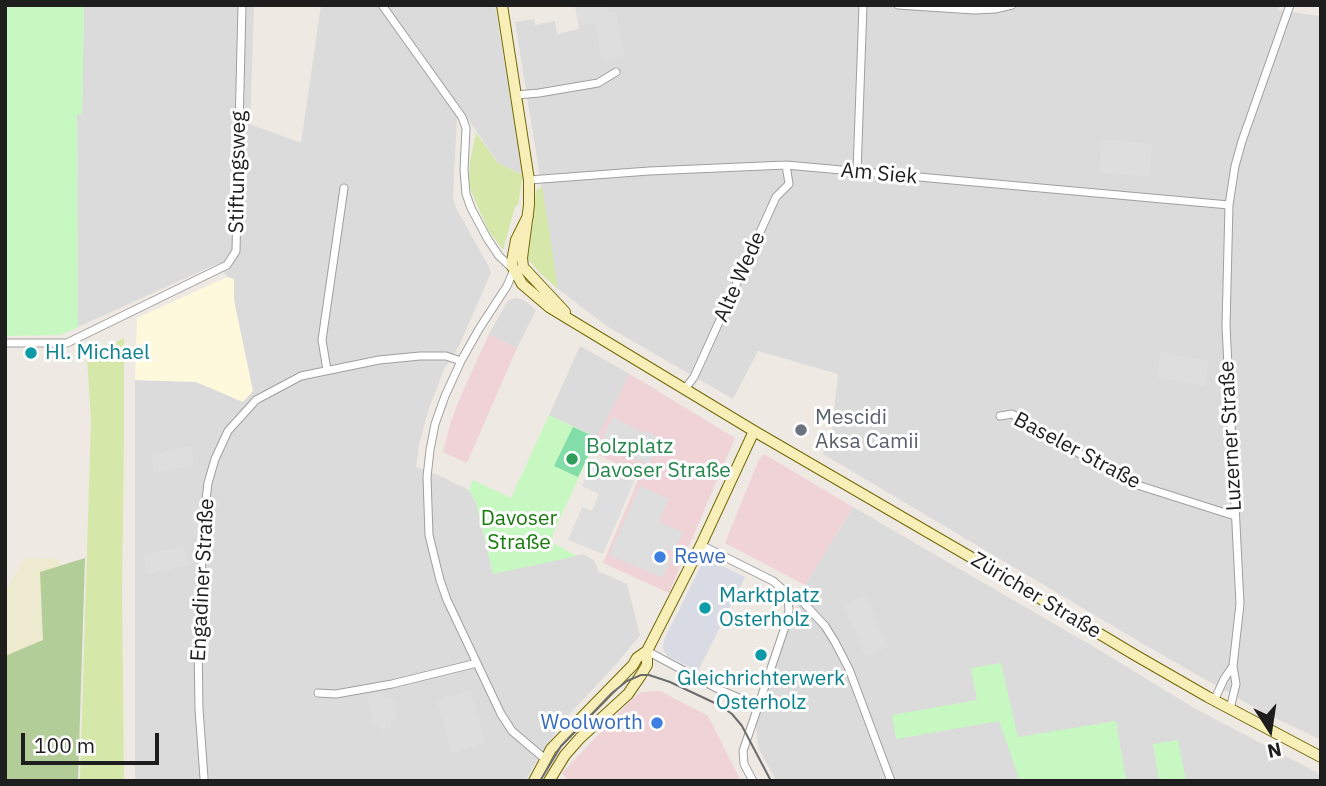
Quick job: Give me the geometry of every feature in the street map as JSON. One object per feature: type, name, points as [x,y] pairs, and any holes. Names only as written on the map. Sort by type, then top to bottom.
[{"type":"main road","points":[[502,5],[530,193],[528,216],[516,240],[512,261],[518,269],[522,284],[549,307],[754,431],[701,545],[647,651],[647,665],[638,681],[580,738],[565,755],[549,781]]},
{"type":"main road","name":"Züricher Straße","points":[[754,431],[1214,701],[1321,757]]},
{"type":"main road","points":[[534,781],[551,749],[637,658],[647,651]]},
{"type":"main road","points":[[612,685],[621,691],[623,698]]},
{"type":"street","name":"Stiftungsweg","points":[[5,343],[67,343],[227,265],[236,251],[242,5]]},
{"type":"street","points":[[382,5],[462,117],[467,128],[464,170],[466,194],[471,208],[499,256],[518,269],[461,360],[435,424],[427,477],[429,535],[447,600],[501,714],[512,732],[545,759]]},
{"type":"street","points":[[857,172],[863,5]]},
{"type":"street","points":[[898,5],[974,9],[995,9],[1012,5]]},
{"type":"street","name":"Luzerner Straße","points":[[1230,709],[1236,684],[1233,666],[1240,604],[1226,326],[1229,205],[1242,141],[1290,5]]},
{"type":"street","points":[[516,95],[598,83],[616,72]]},
{"type":"street","name":"Am Siek","points":[[529,180],[786,165],[1229,205]]},
{"type":"street","name":"Alte Wede","points":[[685,389],[694,377],[776,197],[789,184],[786,165]]},
{"type":"street","points":[[327,370],[322,340],[344,188]]},
{"type":"street","name":"Engadiner Straße","points":[[204,778],[198,641],[204,517],[208,483],[228,431],[256,400],[301,376],[379,360],[446,356],[461,360]]},
{"type":"street","name":"Baseler Straße","points":[[1000,416],[1013,414],[1128,482],[1235,516]]},
{"type":"street","points":[[701,545],[773,582],[788,597],[787,621],[743,751],[744,764],[753,781]]},
{"type":"street","points":[[788,597],[800,599],[825,626],[835,642],[849,669],[891,781]]},
{"type":"street","points":[[647,651],[720,690],[758,706]]},
{"type":"street","points":[[318,693],[337,694],[477,663]]},
{"type":"street","name":"Luzerner Straße","points":[[1214,701],[1233,666]]},
{"type":"shaded area","points":[[84,5],[254,5],[250,124],[301,143],[321,5],[495,5],[523,175],[498,163],[463,112],[457,119],[453,196],[455,206],[491,273],[459,346],[444,370],[429,408],[416,467],[469,490],[477,505],[493,574],[583,554],[594,560],[598,571],[627,584],[640,635],[566,718],[526,781],[135,781],[135,380],[196,382],[243,401],[234,280],[227,277],[219,263],[78,327],[77,114],[82,114]]},
{"type":"shaded area","points":[[575,5],[1279,5],[1278,10],[1319,16],[1321,740],[1259,710],[1145,645],[823,454],[832,431],[838,374],[758,351],[733,399],[608,327],[558,289],[515,22],[534,19],[535,25],[555,21],[557,34],[579,29]]},
{"type":"shaded area","points":[[576,5],[607,5],[609,13],[616,11],[624,56],[602,61],[595,23],[579,26]]},
{"type":"shaded area","points":[[1102,139],[1152,144],[1149,177],[1099,172]]},
{"type":"shaded area","points":[[227,277],[234,279],[234,300],[253,391],[243,402],[196,382],[135,380],[137,318]]},
{"type":"shaded area","points":[[517,298],[536,310],[517,348],[489,334],[507,302]]},
{"type":"shaded area","points":[[489,334],[517,348],[467,463],[443,452],[451,421]]},
{"type":"shaded area","points":[[580,346],[630,374],[597,438],[549,415]]},
{"type":"shaded area","points":[[1161,352],[1209,361],[1205,386],[1157,377]]},
{"type":"shaded area","points":[[630,374],[735,438],[669,593],[603,563],[640,475],[590,451]]},
{"type":"shaded area","points":[[613,417],[661,439],[648,465],[601,441]]},
{"type":"shaded area","points":[[190,446],[194,465],[154,473],[151,455]]},
{"type":"shaded area","points":[[764,454],[853,507],[805,585],[725,543],[759,459]]},
{"type":"shaded area","points":[[592,463],[634,481],[603,554],[568,540],[582,507],[592,511],[599,494],[582,486]]},
{"type":"shaded area","points":[[640,486],[669,499],[659,522],[683,532],[674,552],[667,549],[664,555],[671,559],[663,578],[609,555]]},
{"type":"shaded area","points":[[853,507],[1194,708],[1316,772],[1320,777],[1319,781],[776,781],[758,747],[756,726],[805,585]]},
{"type":"shaded area","points":[[184,546],[188,565],[147,574],[143,555]]},
{"type":"shaded area","points":[[25,558],[61,559],[63,716],[5,714],[5,592]]},
{"type":"shaded area","name":"Marktplatz Osterholz","points":[[716,563],[745,577],[698,671],[669,657],[663,646],[702,564]]},
{"type":"shaded area","points":[[866,596],[888,647],[865,656],[844,605]]},
{"type":"shaded area","points":[[471,690],[485,743],[451,753],[437,700]]},
{"type":"shaded area","points":[[660,691],[708,716],[741,781],[568,781],[562,773],[635,696],[642,692]]},
{"type":"shaded area","points":[[384,692],[386,699],[393,698],[397,719],[390,721],[391,728],[381,730],[379,723],[373,724],[367,695]]},
{"type":"green space","points":[[5,5],[84,5],[82,114],[77,115],[78,327],[60,335],[5,336]]},
{"type":"green space","points":[[476,133],[498,163],[523,175],[518,205],[515,207],[503,250],[488,230],[471,191],[470,161]]},
{"type":"green space","points":[[542,186],[558,289],[525,256],[532,228],[536,191]]},
{"type":"green space","points":[[124,338],[124,781],[80,781],[91,420],[87,358]]},
{"type":"green space","name":"Davoser Straße","points":[[549,415],[597,438],[551,542],[577,556],[493,574],[477,505],[469,490],[473,480],[511,498]]},
{"type":"green space","name":"Bolzplatz Davoser Straße","points":[[573,427],[597,438],[578,477],[554,466]]},
{"type":"green space","points":[[85,558],[78,781],[5,781],[5,656],[43,640],[40,572]]},
{"type":"green space","points":[[1001,663],[1018,737],[1116,721],[1126,781],[1020,781],[999,721],[896,739],[892,715],[977,700],[971,668]]},
{"type":"green space","points":[[1178,740],[1186,781],[1155,781],[1159,780],[1153,744]]},
{"type":"tram line","points":[[540,781],[561,746],[612,693],[627,681],[641,675],[670,682],[732,714],[742,726],[771,781]]},
{"type":"place","name":"Hl. Michael","points":[[31,353]]},
{"type":"place","name":"Mescidi Aksa Camii","points":[[801,430]]},
{"type":"place","name":"Bolzplatz Davoser Straße","points":[[572,459]]},
{"type":"place","name":"Rewe","points":[[660,557]]},
{"type":"place","name":"Marktplatz Osterholz","points":[[705,608]]},
{"type":"place","name":"Gleichrichterwerk Osterholz","points":[[761,655]]},
{"type":"place","name":"Woolworth","points":[[657,723]]}]
